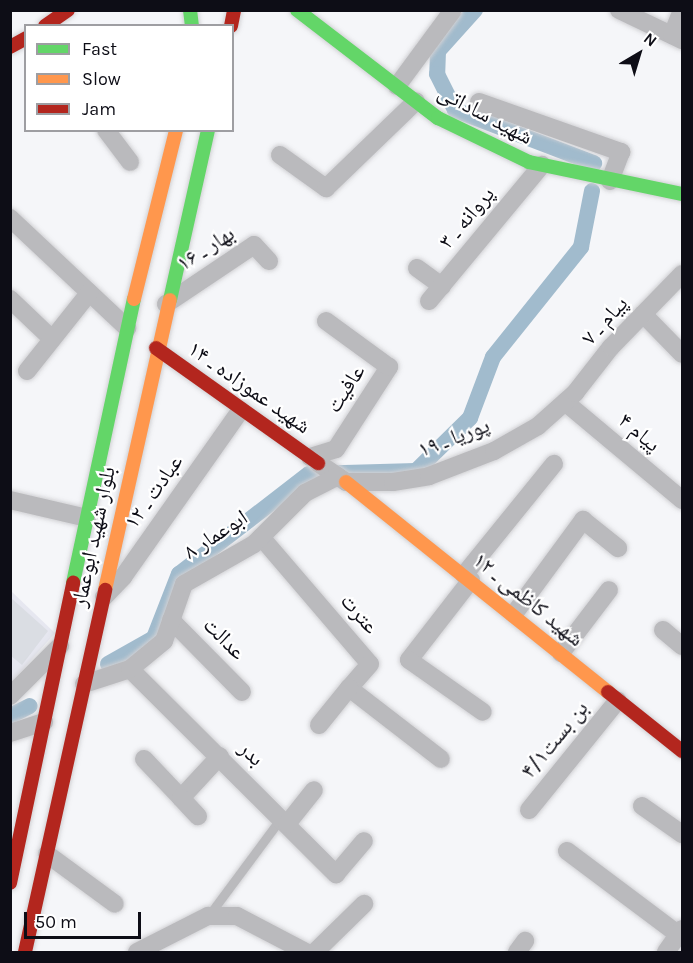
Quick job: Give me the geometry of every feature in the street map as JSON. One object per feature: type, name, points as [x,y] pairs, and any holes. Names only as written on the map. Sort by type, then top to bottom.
[{"type":"street","points":[[48,24],[68,10]]},
{"type":"street","name":"شهید ساداتی","points":[[297,10],[438,118],[542,165],[610,181],[682,194]]},
{"type":"street","points":[[397,86],[453,10]]},
{"type":"street","points":[[619,10],[677,38],[682,10]]},
{"type":"street","points":[[10,47],[24,39]]},
{"type":"street","points":[[280,155],[326,188],[416,101]]},
{"type":"street","points":[[479,102],[621,153],[610,181]]},
{"type":"street","points":[[108,132],[130,162]]},
{"type":"street","name":"بلوار شهید ابوعمار","points":[[10,883],[14,848],[44,722],[127,328],[176,132]]},
{"type":"street","name":"بلوار شهید ابوعمار","points":[[26,952],[156,348],[208,132]]},
{"type":"street","name":"پروانه ـ ۳","points":[[429,301],[542,165]]},
{"type":"street","points":[[10,218],[127,328]]},
{"type":"street","name":"بهار ـ ۱۶","points":[[166,304],[254,245],[269,261]]},
{"type":"street","points":[[417,268],[442,286]]},
{"type":"street","name":"پیام ـ ۷","points":[[565,402],[682,274]]},
{"type":"street","points":[[27,371],[89,293]]},
{"type":"street","points":[[10,299],[52,339]]},
{"type":"street","points":[[643,314],[682,354]]},
{"type":"street","name":"عافیت","points":[[314,460],[336,449],[388,367],[326,321]]},
{"type":"street","name":"شهید عموزاده ـ ۱۴","points":[[156,348],[314,460]]},
{"type":"street","name":"پوریا ـ ۱۹","points":[[342,479],[393,482],[429,476],[494,451],[538,426],[565,402]]},
{"type":"street","name":"پیام ۴","points":[[565,402],[682,500]]},
{"type":"street","name":"عبادت ـ ۱۲","points":[[102,598],[123,577],[241,410]]},
{"type":"street","points":[[314,460],[342,479]]},
{"type":"street","points":[[483,712],[409,660],[467,578],[554,464]]},
{"type":"street","name":"ابوعمار ۸","points":[[84,684],[130,669],[164,640],[184,585],[261,537],[305,493],[342,479]]},
{"type":"street","name":"شهید کاظمی ـ ۱۲","points":[[342,479],[514,614],[682,751]]},
{"type":"street","points":[[10,500],[87,519]]},
{"type":"street","points":[[514,614],[583,520],[618,548]]},
{"type":"street","name":"عترت","points":[[261,537],[370,664],[349,688]]},
{"type":"street","points":[[561,653],[609,590]]},
{"type":"street","name":"عدالت","points":[[171,620],[242,692]]},
{"type":"street","points":[[663,630],[682,646]]},
{"type":"street","points":[[10,696],[60,645]]},
{"type":"street","name":"بدر","points":[[130,669],[336,874],[364,841]]},
{"type":"street","points":[[319,725],[349,688],[441,759]]},
{"type":"street","name":"بن بست۴/۱","points":[[529,810],[618,700]]},
{"type":"street","points":[[10,733],[44,722]]},
{"type":"street","points":[[181,798],[219,756]]},
{"type":"street","points":[[144,759],[198,816]]},
{"type":"street","points":[[284,821],[314,790]]},
{"type":"street","points":[[642,806],[682,834]]},
{"type":"street","points":[[567,851],[681,932],[666,952]]},
{"type":"street","points":[[47,854],[115,904]]},
{"type":"street","points":[[315,952],[364,904]]},
{"type":"street","points":[[137,952],[208,916],[237,916],[306,952]]},
{"type":"lane","points":[[208,916],[284,821]]},
{"type":"shaded area","points":[[11,591],[55,633],[11,683]]},
{"type":"building","points":[[10,597],[48,631],[22,665],[10,655]]},
{"type":"waterway","points":[[475,10],[438,51],[437,74],[455,110],[594,163]]},
{"type":"waterway","points":[[108,664],[154,638],[179,574],[309,474],[416,471],[470,418],[493,357],[581,247],[592,191]]},
{"type":"waterway","points":[[10,716],[30,706]]},
{"type":"traffic: fast","points":[[190,10],[192,24]]},
{"type":"traffic: fast","points":[[297,10],[438,118],[529,162],[682,194]]},
{"type":"traffic: fast","points":[[170,300],[208,132]]},
{"type":"traffic: fast","points":[[73,583],[134,299]]},
{"type":"traffic: slow","points":[[134,299],[176,132]]},
{"type":"traffic: slow","points":[[105,590],[170,300]]},
{"type":"traffic: slow","points":[[346,482],[608,692]]},
{"type":"traffic: jam","points":[[48,24],[68,10]]},
{"type":"traffic: jam","points":[[231,24],[234,10]]},
{"type":"traffic: jam","points":[[10,47],[24,39]]},
{"type":"traffic: jam","points":[[156,348],[318,463]]},
{"type":"traffic: jam","points":[[10,883],[73,583]]},
{"type":"traffic: jam","points":[[25,952],[105,590]]},
{"type":"traffic: jam","points":[[608,692],[682,751]]}]
